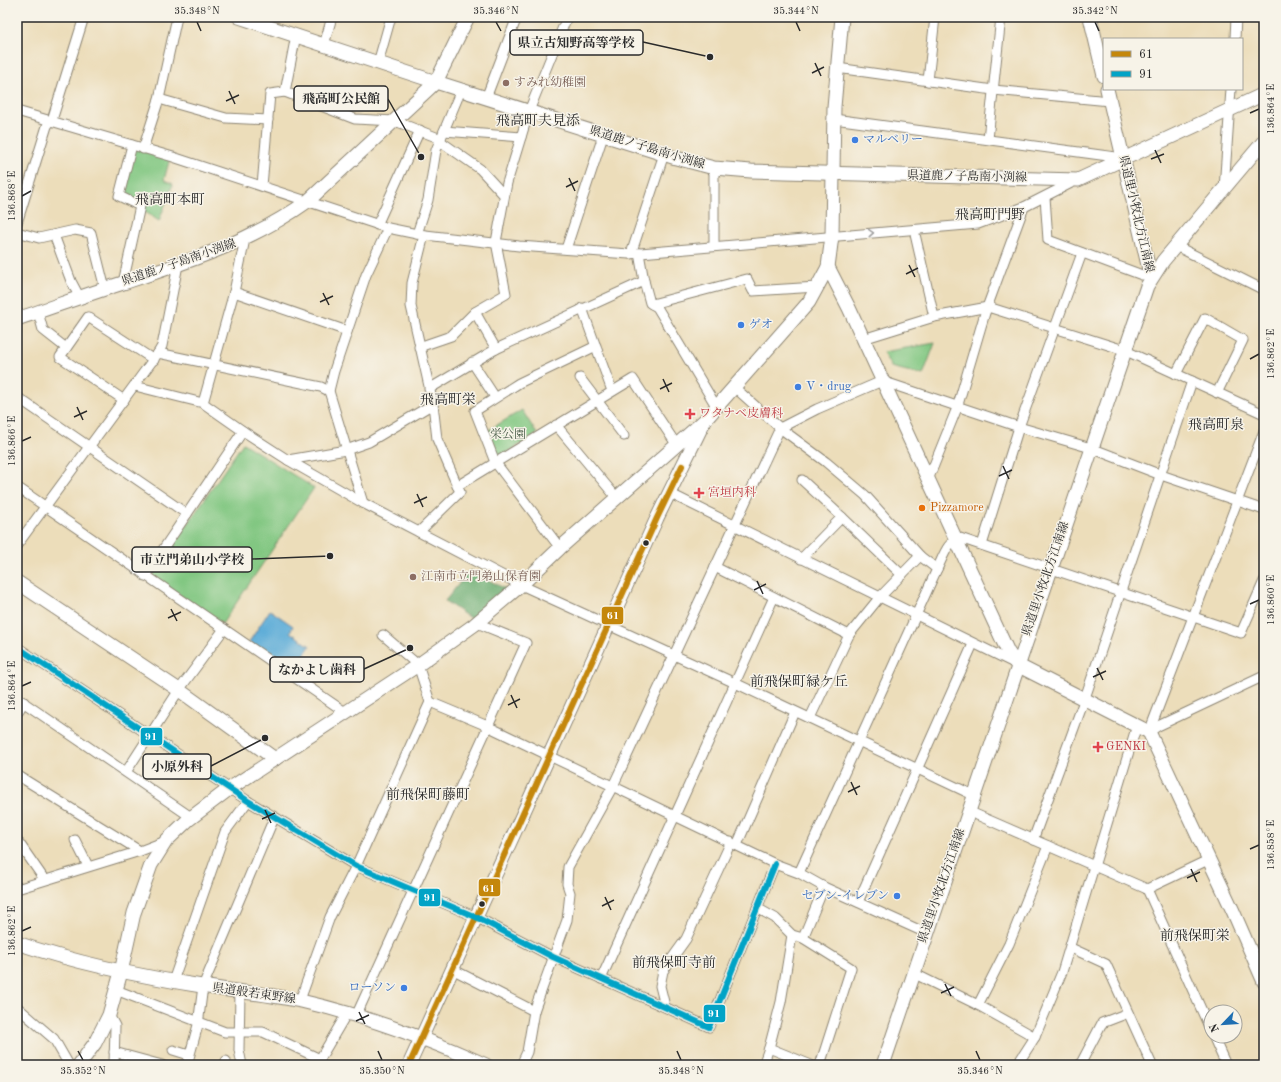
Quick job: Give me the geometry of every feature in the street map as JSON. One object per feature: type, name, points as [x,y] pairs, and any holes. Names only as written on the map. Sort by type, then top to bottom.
[{"type":"street","points":[[17,223],[47,126],[53,117],[84,17]]},
{"type":"street","points":[[143,149],[159,99],[177,17]]},
{"type":"street","points":[[239,17],[268,21],[296,35],[436,82],[468,17]]},
{"type":"street","points":[[324,45],[332,17]]},
{"type":"street","points":[[378,63],[391,17]]},
{"type":"street","points":[[486,98],[517,17]]},
{"type":"street","points":[[419,347],[452,336],[475,312],[506,294],[496,242],[504,195],[529,111],[567,17]]},
{"type":"street","points":[[409,1065],[608,625],[669,493],[706,419],[733,386],[800,313],[828,267],[832,236],[834,119],[842,17]]},
{"type":"street","points":[[928,81],[935,17]]},
{"type":"street","points":[[988,139],[1000,17]]},
{"type":"street","points":[[1090,17],[1103,72]]},
{"type":"street","points":[[1235,38],[1236,17]]},
{"type":"street","points":[[285,92],[296,35]]},
{"type":"street","points":[[837,68],[994,90],[1108,95]]},
{"type":"street","name":"県道鹿ノ子島南小渕線","points":[[17,319],[178,265],[246,239],[290,214],[308,201],[436,82],[603,136],[714,168],[751,171],[1078,180],[1264,94]]},
{"type":"street","points":[[419,532],[460,492],[437,439],[433,404],[411,306],[412,283],[436,150],[461,90]]},
{"type":"street","points":[[1224,190],[1231,90]]},
{"type":"street","points":[[262,186],[270,94],[285,92],[355,119],[395,121],[441,137],[521,137]]},
{"type":"street","name":"県道里小牧北方江南線","points":[[883,1065],[1050,567],[1150,277],[1108,95]]},
{"type":"street","points":[[159,99],[226,118],[268,120]]},
{"type":"street","points":[[17,111],[132,145],[388,228],[420,234],[496,242],[519,246],[635,253],[978,224],[1024,207],[1078,180]]},
{"type":"street","points":[[834,119],[988,139],[1123,159]]},
{"type":"street","points":[[377,225],[420,130]]},
{"type":"street","points":[[566,249],[603,136]]},
{"type":"street","points":[[441,137],[480,169],[504,195]]},
{"type":"street","points":[[1045,197],[1048,240],[1150,277],[1264,141]]},
{"type":"street","points":[[123,283],[140,206],[119,196],[132,145]]},
{"type":"street","points":[[664,154],[635,253],[650,302],[657,307],[716,406]]},
{"type":"street","points":[[714,168],[714,246]]},
{"type":"street","points":[[928,480],[957,406],[988,307],[1024,207]]},
{"type":"street","points":[[363,503],[329,390],[366,275],[388,228]]},
{"type":"street","points":[[17,232],[39,238],[75,230],[91,233],[105,289]]},
{"type":"street","points":[[914,230],[934,317]]},
{"type":"street","points":[[54,234],[71,281],[80,298]]},
{"type":"street","points":[[203,403],[234,292],[246,239]]},
{"type":"street","points":[[1176,246],[1264,290]]},
{"type":"street","points":[[982,545],[1019,427],[1082,253]]},
{"type":"street","points":[[17,545],[135,386],[162,346],[178,265]]},
{"type":"street","points":[[828,267],[863,338],[954,539],[1005,646],[1017,665]]},
{"type":"street","points":[[652,304],[747,279],[753,292],[817,287]]},
{"type":"street","points":[[429,389],[496,348],[644,281]]},
{"type":"street","points":[[234,292],[347,331]]},
{"type":"street","points":[[863,338],[934,317],[988,307],[1124,350],[1264,414]]},
{"type":"street","points":[[582,308],[612,391]]},
{"type":"street","points":[[38,312],[43,330],[66,348]]},
{"type":"street","points":[[475,312],[496,348]]},
{"type":"street","points":[[124,400],[60,357],[88,317],[156,356],[214,365],[321,387],[329,390]]},
{"type":"street","points":[[1176,374],[1205,318],[1243,340],[1216,393]]},
{"type":"street","points":[[560,548],[495,462],[475,411],[495,396],[519,383],[596,346]]},
{"type":"street","points":[[472,362],[495,396]]},
{"type":"street","points":[[580,378],[624,436]]},
{"type":"street","points":[[457,486],[633,379],[676,444]]},
{"type":"street","points":[[521,1065],[527,1052],[534,1011],[567,920],[570,893],[567,884],[568,867],[613,786],[780,428],[817,409],[882,381],[1019,427],[1091,448],[1161,475],[1264,510]]},
{"type":"street","points":[[1033,840],[1085,698],[1192,382]]},
{"type":"street","points":[[135,386],[203,403],[288,460],[363,503],[521,585],[918,768],[973,795]]},
{"type":"street","points":[[733,386],[780,428],[826,462],[865,495],[920,556],[937,569]]},
{"type":"street","points":[[17,397],[187,514]]},
{"type":"street","points":[[288,460],[346,450],[369,442],[433,404]]},
{"type":"street","points":[[79,1065],[95,1043],[109,1015],[121,972],[134,913],[151,865],[166,841],[191,817],[229,789],[418,665],[477,622],[521,585],[616,497],[706,419]]},
{"type":"street","points":[[556,425],[616,497]]},
{"type":"street","points":[[145,576],[243,431]]},
{"type":"street","points":[[1149,732],[1264,431]]},
{"type":"street","points":[[802,480],[902,575]]},
{"type":"street","points":[[17,486],[145,576],[345,712]]},
{"type":"street","points":[[669,493],[917,617],[1085,698],[1149,732],[1264,982]]},
{"type":"street","points":[[801,559],[842,517]]},
{"type":"street","points":[[799,873],[858,741],[917,617],[937,569],[948,546],[954,539],[960,538],[1050,567],[1241,633],[1264,581]]},
{"type":"street","points":[[810,718],[849,635],[879,598],[920,556]]},
{"type":"street","points":[[715,567],[849,635]]},
{"type":"street","points":[[17,582],[179,690],[274,759]]},
{"type":"street","points":[[601,979],[674,814],[774,597]]},
{"type":"street","points":[[116,990],[225,1032],[263,1032],[318,1062],[352,1015],[414,890],[526,644],[477,622]]},
{"type":"street","points":[[126,772],[179,690],[224,629]]},
{"type":"street","points":[[300,1000],[330,917],[356,866],[430,702],[418,665],[383,635]]},
{"type":"street","points":[[858,902],[973,644]]},
{"type":"street","points":[[17,647],[229,789],[274,818],[356,866],[476,916],[553,957],[709,1027],[775,864]]},
{"type":"street","points":[[1149,732],[1158,726],[1264,676]]},
{"type":"street","points":[[17,713],[20,700],[191,817]]},
{"type":"street","points":[[430,702],[489,727],[674,814],[775,864],[799,873],[824,887],[926,933]]},
{"type":"street","points":[[665,1006],[660,986],[663,972],[686,938],[734,844],[795,712]]},
{"type":"street","points":[[1017,1065],[1035,1036],[1070,948],[1137,725]]},
{"type":"street","points":[[17,774],[140,851]]},
{"type":"street","points":[[173,981],[226,832],[248,801]]},
{"type":"street","points":[[968,811],[1147,889],[1203,1013]]},
{"type":"street","points":[[187,1065],[198,1022],[203,986],[274,818]]},
{"type":"street","points":[[17,840],[44,879]]},
{"type":"street","points":[[75,840],[88,866]]},
{"type":"street","points":[[19,885],[140,851],[166,841]]},
{"type":"street","points":[[978,1004],[1009,944],[1048,846]]},
{"type":"street","points":[[1147,889],[1208,860]]},
{"type":"street","points":[[803,938],[824,887]]},
{"type":"street","points":[[757,908],[775,918],[792,934],[803,938],[851,968],[820,1065]]},
{"type":"street","points":[[763,1065],[781,1002],[792,934]]},
{"type":"street","name":"県道般若東野線","points":[[17,943],[60,957],[121,972],[240,992],[300,1000],[352,1015],[420,1039],[479,1064]]},
{"type":"street","points":[[1070,948],[1106,964],[1152,1065]]},
{"type":"street","points":[[452,969],[534,1011]]},
{"type":"street","points":[[913,973],[978,1004],[1035,1036]]},
{"type":"street","points":[[240,992],[239,1050],[242,1065]]},
{"type":"street","points":[[17,1007],[54,1039],[69,1065]]},
{"type":"street","points":[[1080,1065],[1102,1023],[1128,1013]]},
{"type":"street","points":[[109,1015],[114,1026],[114,1065]]},
{"type":"street","points":[[1217,1044],[1226,1065]]},
{"type":"street","points":[[769,1048],[811,1065]]},
{"type":"street","points":[[173,1050],[189,1055]]},
{"type":"street","points":[[114,1052],[162,1065]]},
{"type":"green space","points":[[133,147],[170,158],[164,180],[173,184],[159,221],[121,196]]},
{"type":"green space","points":[[935,343],[923,375],[891,367],[883,352]]},
{"type":"green space","name":"栄公園","points":[[522,410],[537,434],[497,459],[487,431]]},
{"type":"green space","points":[[243,443],[314,488],[222,624],[152,576]]},
{"type":"green space","points":[[470,570],[511,592],[477,623],[445,601]]},
{"type":"water","points":[[270,610],[293,626],[290,632],[310,646],[293,671],[249,642]]},
{"type":"transit line","name":"61","points":[[409,1065],[682,466]]},
{"type":"transit line","name":"91","points":[[17,647],[248,801],[356,866],[476,917],[553,957],[709,1027],[775,864]]},
{"type":"place","name":"県立古知野高等学校","points":[[710,57]]},
{"type":"place","name":"すみれ幼稚園","points":[[506,83]]},
{"type":"place","name":"マルベリー","points":[[855,140]]},
{"type":"place","name":"飛高町公民館","points":[[421,157]]},
{"type":"place","name":"ゲオ","points":[[741,325]]},
{"type":"place","name":"V・drug","points":[[798,387]]},
{"type":"place","name":"ワタナベ皮膚科","points":[[690,414]]},
{"type":"place","name":"宮垣内科","points":[[699,493]]},
{"type":"place","name":"Pizzamore","points":[[922,508]]},
{"type":"place","name":"市立門弟山小学校","points":[[330,556]]},
{"type":"place","name":"江南市立門弟山保育園","points":[[413,577]]},
{"type":"place","name":"なかよし歯科","points":[[410,648]]},
{"type":"place","name":"小原外科","points":[[265,738]]},
{"type":"place","name":"GENKI","points":[[1098,747]]},
{"type":"place","name":"セブン-イレブン","points":[[897,896]]},
{"type":"place","name":"ローソン","points":[[404,988]]},
{"type":"district","name":"飛高町夫見添","points":[[538,121]]},
{"type":"district","name":"飛高町本町","points":[[170,200]]},
{"type":"district","name":"飛高町門野","points":[[990,215]]},
{"type":"district","name":"飛高町栄","points":[[448,400]]},
{"type":"district","name":"飛高町泉","points":[[1216,425]]},
{"type":"district","name":"前飛保町緑ケ丘","points":[[799,682]]},
{"type":"district","name":"前飛保町藤町","points":[[428,795]]},
{"type":"district","name":"前飛保町栄","points":[[1195,936]]},
{"type":"district","name":"前飛保町寺前","points":[[674,963]]}]
